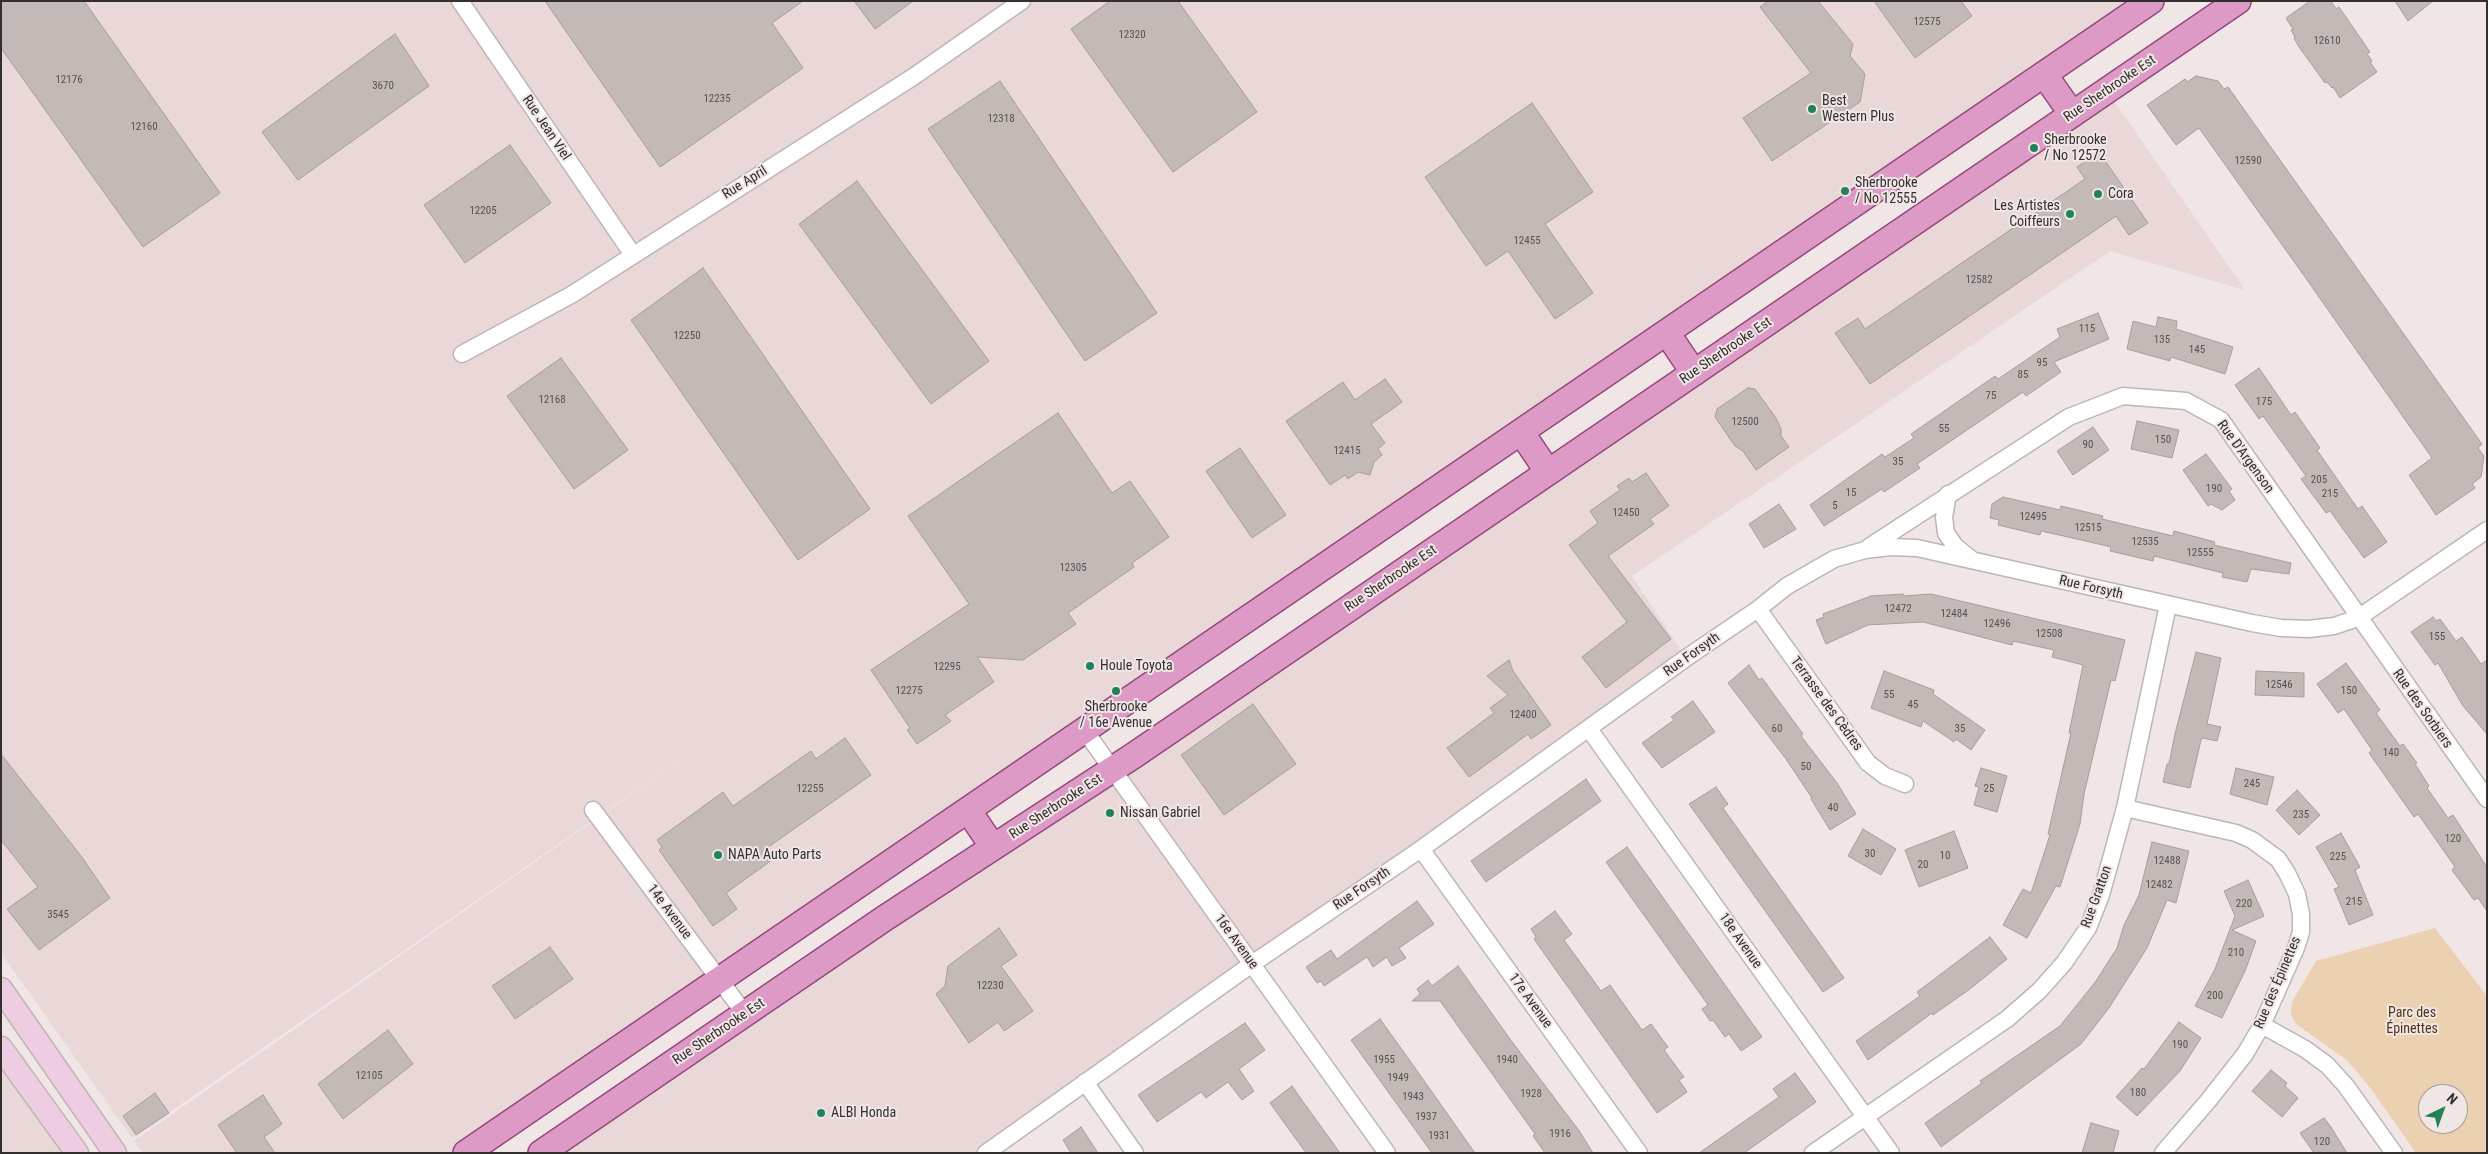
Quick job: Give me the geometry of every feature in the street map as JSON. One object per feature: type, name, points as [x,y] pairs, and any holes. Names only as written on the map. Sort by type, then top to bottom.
[{"type":"main road","points":[[466,1153],[2151,1]]},
{"type":"main road","name":"Rue Sherbrooke Est","points":[[541,1153],[885,918],[1113,770],[1694,373],[2072,114],[2211,9],[2238,1]]},
{"type":"main road","points":[[2044,74],[2072,114]]},
{"type":"main road","points":[[1666,333],[1694,373]]},
{"type":"main road","points":[[1521,432],[1548,472]]},
{"type":"main road","points":[[968,810],[994,847]]},
{"type":"main road","points":[[862,884],[885,918]]},
{"type":"main road","points":[[3,994],[114,1153]]},
{"type":"main road","points":[[1,1048],[77,1153]]},
{"type":"main road","points":[[538,1104],[561,1139]]},
{"type":"street","name":"Rue Jean Viel","points":[[460,1],[633,255]]},
{"type":"street","name":"Rue April","points":[[462,354],[571,295],[913,77],[1022,1]]},
{"type":"street","name":"Rue D'Argenson","points":[[1866,550],[1948,494],[2069,417],[2123,396],[2186,401],[2221,420],[2358,618]]},
{"type":"street","points":[[1948,494],[1944,517],[1946,533],[1955,546],[1973,560]]},
{"type":"street","name":"Rue Forsyth","points":[[986,1153],[1252,964],[1421,849],[1808,572],[1834,559],[1866,550],[1891,547],[1917,548],[2168,606],[2281,628],[2309,628],[2334,626],[2358,618],[2487,530]]},
{"type":"street","name":"Rue Gratton","points":[[1813,1153],[2007,1018],[2039,991],[2064,963],[2088,928],[2101,895],[2125,808],[2168,606]]},
{"type":"street","name":"Terrasse des Cèdres","points":[[1758,609],[1868,762],[1885,776],[1905,784]]},
{"type":"street","name":"Rue des Sorbiers","points":[[2358,618],[2487,800]]},
{"type":"street","name":"18e Avenue","points":[[1589,729],[1891,1153]]},
{"type":"street","name":"16e Avenue","points":[[1085,731],[1387,1153]]},
{"type":"street","name":"Rue des Épinettes","points":[[2125,808],[2236,833],[2266,849],[2278,859],[2288,873],[2297,894],[2301,914],[2301,932],[2293,955],[2262,1025],[2244,1054],[2208,1101],[2165,1148],[2163,1153]]},
{"type":"street","name":"14e Avenue","points":[[593,810],[745,1014]]},
{"type":"street","name":"17e Avenue","points":[[1421,849],[1640,1153]]},
{"type":"street","points":[[2262,1025],[2305,1049],[2327,1065],[2346,1086],[2394,1153]]},
{"type":"street","points":[[1085,1082],[1135,1153]]},
{"type":"shaded area","points":[[1,1],[2151,1],[469,1153],[143,1153],[134,1141],[730,726],[132,1138],[1,953]]},
{"type":"shaded area","points":[[2112,98],[2245,290],[2110,251],[1632,576],[1686,658],[983,1153],[552,1153]]},
{"type":"shaded area","points":[[1,1048],[74,1153],[1,1153]]},
{"type":"green space","name":"Parc des Épinettes","points":[[2435,928],[2487,996],[2487,1153],[2416,1153],[2371,1089],[2348,1061],[2296,1024],[2291,1015],[2292,1002],[2316,961]]},
{"type":"building","points":[[1,1],[84,1],[220,193],[143,247],[1,48]]},
{"type":"building","points":[[545,1],[803,1],[772,23],[803,68],[660,167]]},
{"type":"building","points":[[854,1],[913,1],[875,29]]},
{"type":"building","points":[[1110,1],[1178,1],[1257,112],[1173,172],[1071,29]]},
{"type":"building","points":[[1768,1],[1818,1],[1853,44],[1850,56],[1865,74],[1860,102],[1772,161],[1743,118],[1811,73],[1760,7]]},
{"type":"building","points":[[1874,1],[1961,1],[1972,16],[1915,58]]},
{"type":"building","points":[[2310,1],[2331,1],[2336,9],[2339,7],[2370,52],[2367,54],[2377,72],[2340,98],[2333,87],[2327,82],[2325,83],[2299,47],[2291,30],[2293,29],[2286,18]]},
{"type":"building","points":[[2395,1],[2433,1],[2408,21]]},
{"type":"building","points":[[395,34],[429,86],[298,180],[262,132]]},
{"type":"building","points":[[2196,76],[2218,81],[2224,89],[2228,87],[2482,444],[2478,448],[2484,456],[2481,477],[2472,484],[2475,488],[2436,515],[2409,475],[2432,458],[2305,277],[2199,128],[2176,145],[2147,105],[2185,79],[2187,82]]},
{"type":"building","points":[[1000,81],[1157,313],[1085,361],[928,129]]},
{"type":"building","points":[[1532,103],[1593,192],[1545,224],[1593,293],[1555,319],[1508,251],[1486,266],[1425,177]]},
{"type":"building","points":[[510,145],[551,203],[465,263],[424,205]]},
{"type":"building","points":[[2099,152],[2148,223],[2129,235],[2116,216],[1870,384],[1835,333],[1858,318],[1865,329],[2085,179],[2077,167]]},
{"type":"building","points":[[857,181],[989,361],[931,404],[799,224]]},
{"type":"building","points":[[703,268],[870,509],[798,560],[631,320]]},
{"type":"building","points":[[2098,313],[2109,339],[2054,362],[2061,372],[2026,396],[2023,392],[1917,464],[1920,468],[1884,492],[1882,489],[1824,526],[1810,505],[1882,454],[1885,457],[1914,438],[1911,434],[1995,376],[1998,379],[2060,337],[2057,329]]},
{"type":"building","points":[[2158,317],[2177,321],[2176,329],[2233,347],[2225,374],[2171,357],[2170,361],[2127,349],[2133,321],[2156,327]]},
{"type":"building","points":[[561,358],[628,450],[574,489],[507,396]]},
{"type":"building","points":[[2259,368],[2291,415],[2295,412],[2320,448],[2317,450],[2358,509],[2362,506],[2387,542],[2364,558],[2330,511],[2326,513],[2301,479],[2306,476],[2263,416],[2259,419],[2235,385]]},
{"type":"building","points":[[1385,379],[1402,402],[1371,424],[1385,443],[1378,449],[1382,455],[1374,462],[1370,475],[1358,472],[1348,479],[1345,475],[1330,485],[1286,421],[1343,382],[1355,400]]},
{"type":"building","points":[[1748,388],[1755,389],[1776,418],[1781,429],[1781,436],[1789,447],[1756,470],[1743,451],[1735,446],[1715,417],[1717,409]]},
{"type":"building","points":[[1058,413],[1112,493],[1130,481],[1169,537],[1132,563],[1134,567],[1068,613],[1076,624],[1023,660],[977,657],[994,682],[945,715],[951,721],[917,744],[907,730],[910,728],[871,670],[969,604],[908,516]]},
{"type":"building","points":[[2137,421],[2179,430],[2172,458],[2131,449]]},
{"type":"building","points":[[2093,427],[2109,450],[2073,475],[2057,451]]},
{"type":"building","points":[[1240,448],[1286,515],[1252,538],[1206,471]]},
{"type":"building","points":[[2206,454],[2232,489],[2229,491],[2235,500],[2222,510],[2211,504],[2208,506],[2183,470]]},
{"type":"building","points":[[1646,473],[1669,506],[1650,519],[1654,524],[1608,556],[1671,639],[1606,688],[1582,657],[1627,622],[1569,545],[1598,523],[1590,511],[1620,490],[1617,486],[1629,478],[1632,482]]},
{"type":"building","points":[[2003,497],[2060,510],[2061,506],[2103,516],[2102,519],[2173,536],[2174,531],[2215,542],[2214,545],[2291,563],[2289,574],[2251,569],[2247,582],[2222,577],[2223,573],[2154,556],[2153,561],[2110,551],[2111,547],[2077,539],[2041,531],[2040,535],[1998,525],[1999,520],[1990,518],[1992,504]]},
{"type":"building","points":[[1779,504],[1796,529],[1764,548],[1749,524]]},
{"type":"building","points":[[1903,594],[1903,596],[1931,594],[2125,640],[2115,681],[2111,680],[2084,794],[2080,824],[2060,887],[2056,886],[2027,938],[2003,925],[2023,889],[2031,893],[2050,835],[2048,834],[2071,733],[2069,733],[2083,665],[2052,657],[2054,650],[2013,641],[2012,645],[1923,622],[1868,625],[1826,644],[1816,620],[1824,617],[1823,614],[1871,596]]},
{"type":"building","points":[[2433,617],[2436,621],[2440,619],[2456,641],[2462,637],[2481,664],[2487,660],[2487,734],[2463,706],[2438,663],[2435,665],[2411,632]]},
{"type":"building","points":[[2196,652],[2221,658],[2207,724],[2221,727],[2217,741],[2203,738],[2201,740],[2190,788],[2163,782]]},
{"type":"building","points":[[1509,660],[1513,671],[1551,725],[1531,739],[1528,734],[1469,777],[1447,748],[1494,713],[1490,708],[1508,695],[1487,676]]},
{"type":"building","points":[[2346,663],[2380,710],[2376,713],[2400,746],[2403,744],[2417,763],[2415,764],[2429,786],[2427,788],[2448,818],[2453,815],[2487,867],[2487,911],[2478,898],[2474,900],[2452,870],[2455,867],[2418,814],[2414,817],[2369,753],[2372,750],[2344,709],[2338,713],[2317,684]]},
{"type":"building","points":[[1749,665],[1759,680],[1762,678],[1803,734],[1801,736],[1837,783],[1856,814],[1830,830],[1812,798],[1786,759],[1728,683]]},
{"type":"building","points":[[1884,671],[1934,690],[1933,694],[1985,730],[1971,750],[1956,739],[1954,742],[1923,721],[1921,727],[1871,708]]},
{"type":"building","points":[[2256,671],[2304,673],[2304,697],[2255,695]]},
{"type":"building","points":[[1693,701],[1715,732],[1662,768],[1642,743],[1674,720],[1671,717]]},
{"type":"building","points":[[1253,704],[1296,764],[1224,815],[1181,755]]},
{"type":"building","points":[[845,738],[871,775],[764,850],[772,860],[726,893],[737,909],[713,926],[659,850],[662,847],[657,840],[723,792],[733,806],[811,751],[816,759]]},
{"type":"building","points":[[1,754],[81,856],[110,898],[39,950],[7,909],[38,887],[1,840]]},
{"type":"building","points":[[1981,768],[2007,776],[1997,812],[1974,805],[1979,787],[1975,786]]},
{"type":"building","points":[[2236,768],[2274,777],[2267,805],[2230,794]]},
{"type":"building","points":[[1586,779],[1601,801],[1486,882],[1471,861]]},
{"type":"building","points":[[1716,787],[1728,804],[1723,808],[1844,978],[1823,992],[1689,804]]},
{"type":"building","points":[[2297,790],[2320,815],[2299,835],[2276,810]]},
{"type":"building","points":[[1863,829],[1896,849],[1881,875],[1848,856]]},
{"type":"building","points":[[1954,831],[1968,868],[1919,887],[1905,850]]},
{"type":"building","points":[[2341,833],[2360,867],[2355,870],[2373,915],[2349,925],[2334,889],[2339,887],[2316,847]]},
{"type":"building","points":[[2152,842],[2189,851],[2176,903],[2167,900],[2147,948],[2109,1008],[2081,1044],[1941,1147],[1925,1123],[1982,1083],[1980,1081],[2060,1026],[2096,981],[2117,948],[2124,925],[2139,895]]},
{"type":"building","points":[[1627,847],[1762,1037],[1741,1051],[1729,1034],[1725,1037],[1713,1020],[1710,1021],[1702,1009],[1708,1005],[1606,862]]},
{"type":"building","points":[[2248,880],[2264,916],[2232,930],[2256,941],[2245,971],[2222,1018],[2195,1006],[2215,969],[2235,916],[2224,891]]},
{"type":"building","points":[[1417,901],[1434,924],[1399,948],[1406,958],[1392,966],[1387,957],[1373,967],[1367,957],[1324,986],[1321,981],[1317,983],[1306,967],[1331,950],[1337,959]]},
{"type":"building","points":[[1555,911],[1572,934],[1564,940],[1601,991],[1610,985],[1642,1030],[1651,1024],[1668,1047],[1664,1050],[1684,1077],[1679,1080],[1687,1092],[1657,1113],[1534,939],[1536,937],[1531,929]]},
{"type":"building","points":[[999,928],[1017,955],[1001,966],[1033,1011],[1004,1031],[998,1022],[969,1043],[936,994],[945,986],[948,966]]},
{"type":"building","points":[[1990,937],[2007,959],[1970,989],[1933,1015],[1932,1013],[1868,1060],[1856,1041],[1920,996],[1917,992]]},
{"type":"building","points":[[550,947],[573,979],[515,1019],[492,986]]},
{"type":"building","points":[[1458,966],[1580,1132],[1593,1153],[1545,1153],[1533,1136],[1535,1134],[1440,1001],[1412,1001],[1420,994],[1417,989],[1428,980],[1432,986]]},
{"type":"building","points":[[1380,1019],[1475,1153],[1432,1153],[1351,1040]]},
{"type":"building","points":[[2179,1022],[2201,1038],[2180,1071],[2137,1116],[2116,1097],[2142,1068],[2144,1069]]},
{"type":"building","points":[[1245,1023],[1265,1050],[1239,1069],[1254,1091],[1242,1100],[1228,1082],[1206,1098],[1201,1092],[1157,1122],[1138,1095]]},
{"type":"building","points":[[388,1030],[413,1064],[343,1119],[318,1084]]},
{"type":"building","points":[[2271,1070],[2287,1083],[2285,1086],[2298,1098],[2282,1117],[2252,1091]]},
{"type":"building","points":[[1795,1073],[1816,1102],[1744,1153],[1699,1153],[1779,1097],[1773,1089]]},
{"type":"building","points":[[1292,1086],[1340,1153],[1306,1153],[1270,1103]]},
{"type":"building","points":[[155,1093],[169,1113],[136,1135],[123,1116]]},
{"type":"building","points":[[263,1095],[282,1124],[264,1137],[275,1153],[237,1153],[218,1125]]},
{"type":"building","points":[[2324,1118],[2347,1153],[2314,1153],[2300,1133]]},
{"type":"building","points":[[2091,1123],[2119,1131],[2113,1153],[2082,1153]]},
{"type":"building","points":[[1081,1127],[1098,1153],[1071,1153],[1063,1140]]},
{"type":"place","name":"Best Western Plus","points":[[1812,109]]},
{"type":"place","name":"Sherbrooke / No 12572","points":[[2034,148]]},
{"type":"place","name":"Sherbrooke / No 12555","points":[[1845,191]]},
{"type":"place","name":"Cora","points":[[2098,194]]},
{"type":"place","name":"Les Artistes Coiffeurs","points":[[2070,214]]},
{"type":"place","name":"Houle Toyota","points":[[1090,666]]},
{"type":"place","name":"Sherbrooke / 16e Avenue","points":[[1116,691]]},
{"type":"place","name":"Nissan Gabriel","points":[[1110,813]]},
{"type":"place","name":"NAPA Auto Parts","points":[[718,855]]},
{"type":"place","name":"ALBI Honda","points":[[821,1113]]}]
